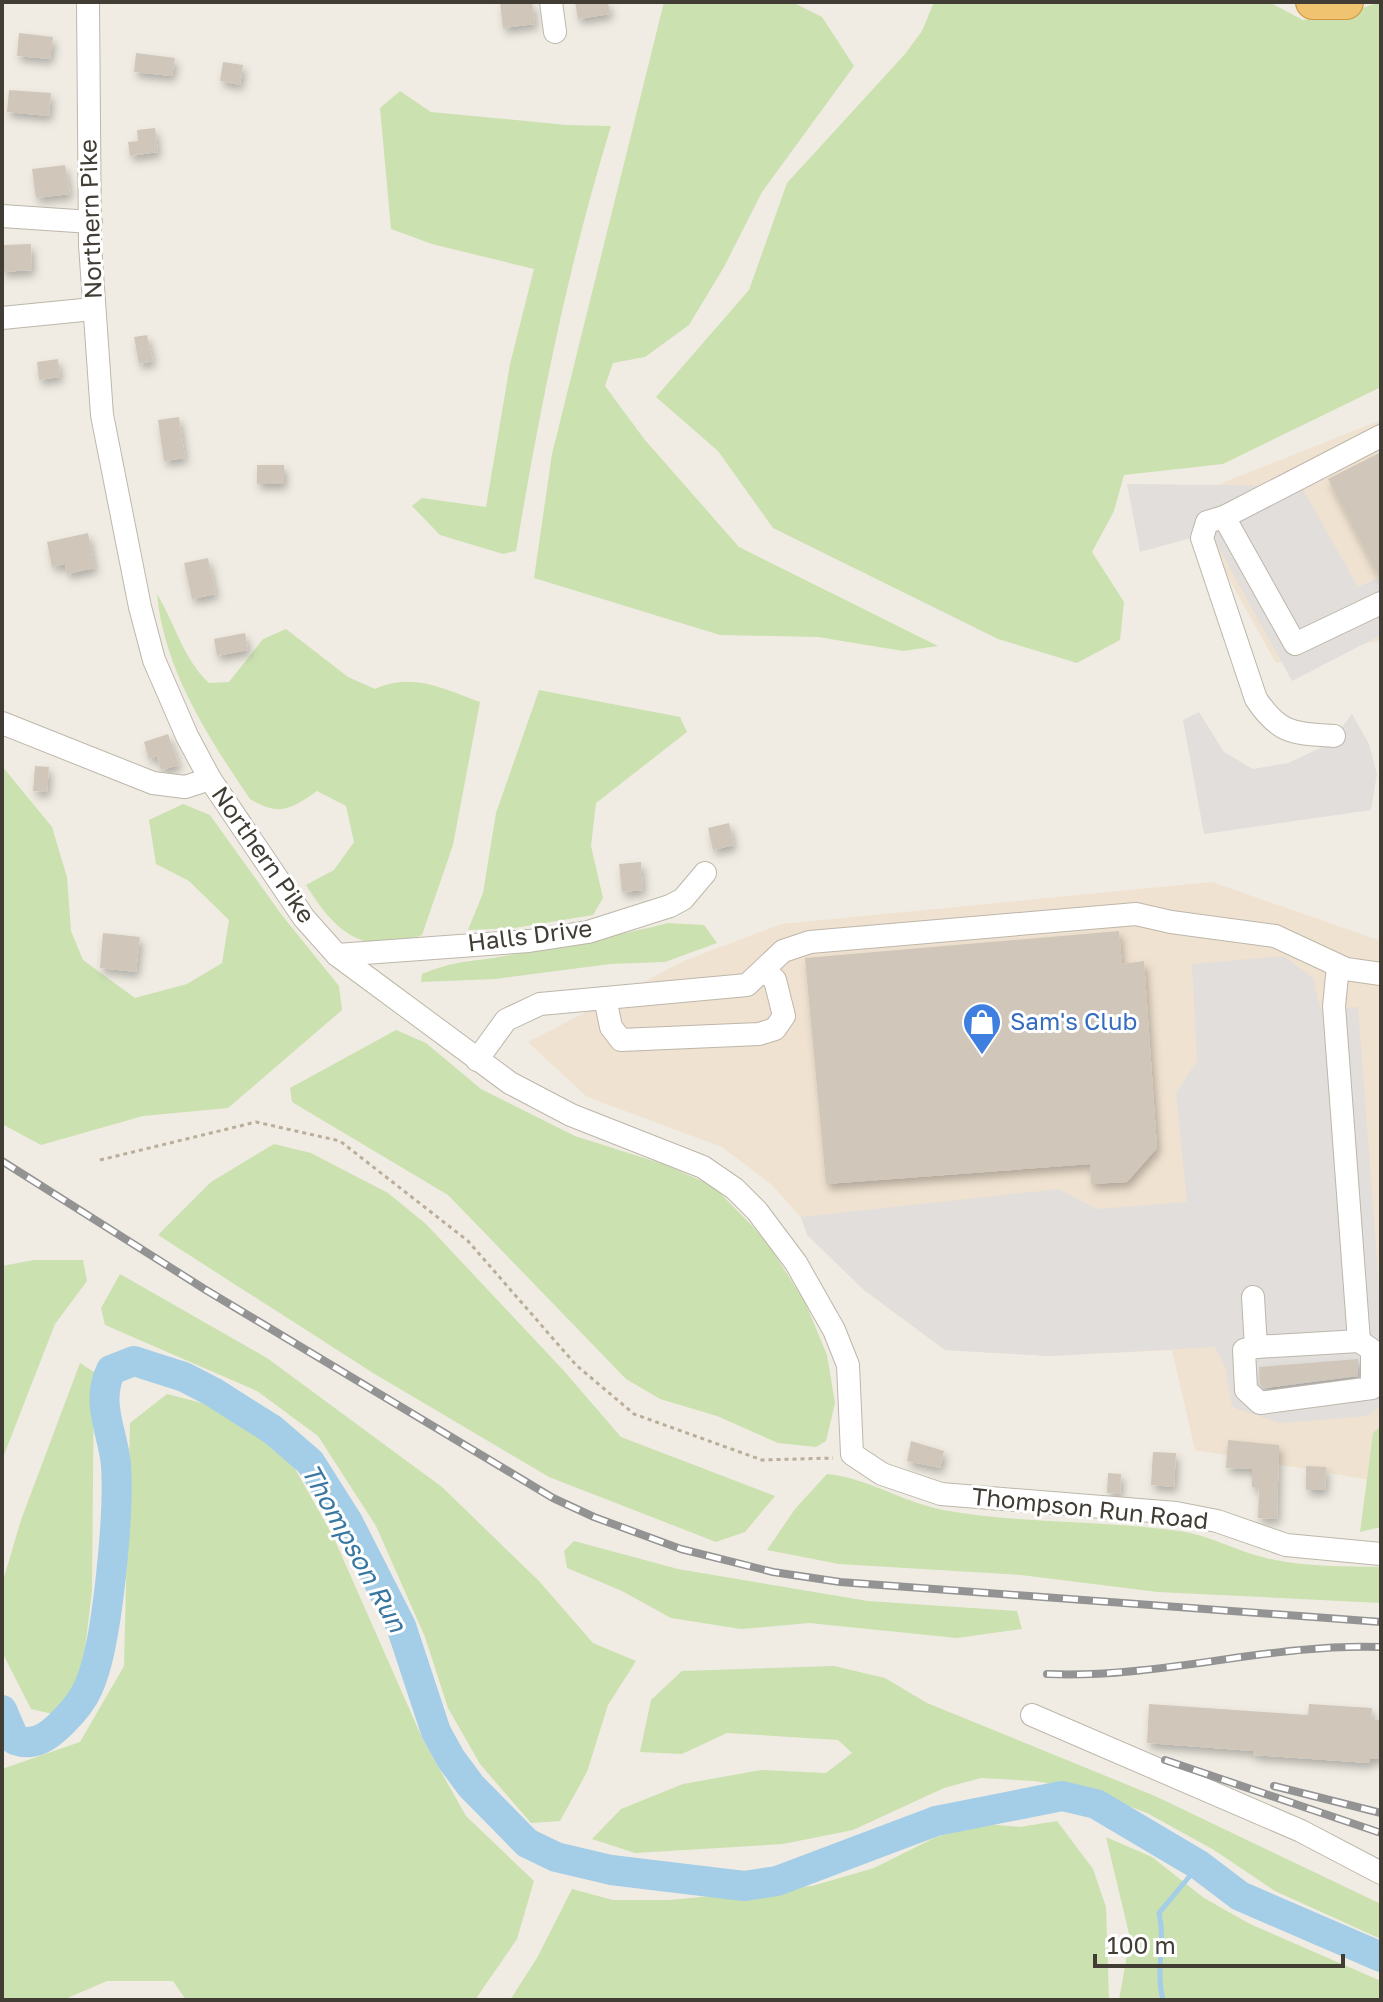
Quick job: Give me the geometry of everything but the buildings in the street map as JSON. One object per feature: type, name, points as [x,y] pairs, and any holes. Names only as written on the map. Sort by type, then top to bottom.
[{"type":"highway","points":[[1313,2],[1346,2]]},
{"type":"street","name":"Northern Pike","points":[[88,2],[93,309],[108,450],[140,607],[169,698],[210,779],[304,918],[337,955],[477,1060],[549,1105],[703,1167],[722,1179],[757,1211],[796,1263],[834,1330],[848,1365],[852,1454]]},
{"type":"street","points":[[551,2],[555,32]]},
{"type":"street","points":[[2,216],[91,222]]},
{"type":"street","points":[[2,318],[93,309]]},
{"type":"street","points":[[1334,736],[1289,732],[1270,720],[1256,699],[1202,538],[1207,522],[1224,517],[1381,436]]},
{"type":"street","points":[[1224,517],[1295,644],[1381,603]]},
{"type":"street","points":[[2,723],[153,783],[185,787],[210,779]]},
{"type":"street","name":"Halls Drive","points":[[337,955],[529,941],[588,932],[670,906],[683,899],[705,873]]},
{"type":"street","points":[[477,1060],[492,1034],[520,1011],[540,1004],[747,985],[783,951],[810,942],[1122,914],[1275,936],[1338,966],[1381,974]]},
{"type":"street","points":[[1338,966],[1334,1006],[1359,1341]]},
{"type":"street","points":[[605,998],[611,1027],[621,1040],[759,1034],[775,1029],[784,1016],[775,980],[764,970]]},
{"type":"street","points":[[1253,1297],[1256,1347]]},
{"type":"street","points":[[1359,1341],[1372,1350],[1372,1388],[1260,1403],[1250,1397],[1245,1377],[1244,1350],[1359,1341]]},
{"type":"street","name":"Thompson Run Road","points":[[852,1454],[882,1474],[941,1494],[1176,1513],[1217,1521],[1286,1545],[1381,1554]]},
{"type":"street","points":[[1032,1715],[1301,1831],[1381,1873]]},
{"type":"path","points":[[100,1160],[256,1122],[340,1141],[468,1241],[576,1365],[634,1414],[762,1460],[820,1461]]},
{"type":"shaded area","points":[[1381,420],[1381,640],[1276,663],[1184,498]]},
{"type":"shaded area","points":[[1127,484],[1301,486],[1358,587],[1381,577],[1381,635],[1292,681],[1215,541],[1195,537],[1140,552]]},
{"type":"shaded area","points":[[1199,712],[1224,752],[1253,769],[1288,763],[1329,744],[1352,714],[1369,744],[1377,774],[1371,810],[1204,834],[1183,720]]},
{"type":"shaded area","points":[[1212,882],[1381,941],[1381,1482],[1195,1450],[1172,1350],[1050,1356],[945,1350],[864,1290],[772,1185],[722,1147],[587,1097],[528,1042],[686,960],[781,924]]},
{"type":"shaded area","points":[[1284,956],[1313,978],[1321,1010],[1358,1007],[1381,1313],[1381,1406],[1367,1416],[1280,1423],[1232,1407],[1225,1366],[1215,1347],[1050,1356],[945,1350],[864,1290],[807,1235],[801,1217],[1059,1189],[1096,1209],[1187,1202],[1176,1093],[1197,1061],[1192,964]]},
{"type":"green space","points":[[664,2],[792,2],[822,17],[854,66],[762,192],[724,267],[689,325],[645,357],[613,363],[605,386],[645,440],[739,547],[938,646],[903,651],[818,637],[720,635],[534,578],[552,454]]},
{"type":"green space","points":[[934,2],[1269,2],[1303,20],[1343,14],[1381,2],[1381,387],[1223,464],[1124,475],[1114,511],[1092,552],[1124,602],[1120,640],[1077,663],[998,639],[773,528],[718,451],[656,397],[749,290],[787,183],[905,54],[922,31]]},
{"type":"green space","points":[[400,91],[431,112],[567,125],[611,126],[581,231],[556,337],[516,551],[503,554],[440,535],[412,506],[422,498],[486,507],[510,364],[534,269],[432,244],[391,229],[380,108]]},
{"type":"green space","points":[[157,594],[186,653],[209,683],[229,682],[263,639],[286,629],[348,677],[375,689],[389,684],[415,682],[480,702],[453,845],[422,935],[384,944],[368,942],[341,928],[317,902],[306,885],[334,870],[354,842],[346,806],[317,791],[292,806],[278,809],[250,799],[204,727],[178,676],[161,622]]},
{"type":"green space","points":[[539,690],[680,717],[687,732],[596,803],[591,846],[603,898],[593,915],[514,928],[468,930],[483,893],[496,813]]},
{"type":"green space","points":[[2,766],[52,827],[67,877],[71,931],[83,960],[135,998],[187,984],[222,963],[229,920],[189,881],[156,864],[149,820],[183,804],[210,815],[281,914],[339,986],[342,1010],[228,1108],[143,1116],[41,1145],[2,1124]]},
{"type":"green space","points":[[668,923],[704,925],[717,943],[665,962],[610,964],[495,979],[421,982],[422,974],[454,964],[587,941]]},
{"type":"green space","points":[[396,1030],[426,1043],[481,1089],[575,1136],[666,1165],[713,1186],[765,1239],[805,1302],[827,1355],[835,1403],[826,1441],[816,1447],[778,1443],[717,1416],[660,1399],[626,1379],[448,1195],[292,1102],[290,1088]]},
{"type":"green space","points":[[274,1144],[311,1153],[388,1193],[426,1224],[564,1371],[621,1437],[775,1496],[745,1532],[716,1542],[549,1477],[373,1373],[158,1235],[211,1182]]},
{"type":"green space","points":[[34,1260],[83,1260],[87,1281],[55,1324],[2,1460],[2,1266]]},
{"type":"green space","points":[[120,1274],[267,1358],[442,1487],[539,1581],[593,1643],[636,1661],[608,1705],[587,1772],[560,1821],[531,1823],[480,1764],[448,1708],[425,1637],[376,1526],[318,1436],[257,1391],[105,1325],[101,1308]]},
{"type":"green space","points":[[80,1363],[94,1372],[92,1591],[81,1682],[53,1714],[31,1709],[2,1652],[2,1584],[21,1520]]},
{"type":"green space","points":[[167,1394],[221,1408],[290,1460],[333,1536],[423,1740],[466,1816],[534,1881],[517,1939],[475,2000],[186,2000],[173,1981],[107,1981],[63,2000],[2,2000],[2,1769],[80,1742],[124,1666],[130,1423]]},
{"type":"green space","points":[[1381,1426],[1381,1527],[1360,1532],[1373,1433]]},
{"type":"green space","points":[[827,1474],[857,1480],[943,1510],[1002,1518],[1179,1531],[1280,1561],[1323,1566],[1381,1567],[1381,1603],[1158,1592],[1021,1575],[839,1564],[767,1550],[795,1509]]},
{"type":"green space","points":[[574,1541],[678,1569],[868,1601],[1017,1611],[1022,1629],[957,1638],[809,1623],[741,1629],[671,1618],[622,1591],[567,1568],[564,1551]]},
{"type":"green space","points":[[834,1666],[885,1678],[927,1703],[1155,1796],[1381,1904],[1381,1939],[1275,1891],[1214,1850],[1147,1813],[1084,1789],[1034,1781],[981,1778],[944,1788],[853,1830],[783,1844],[635,1853],[592,1839],[621,1809],[683,1784],[761,1770],[826,1773],[852,1753],[838,1740],[727,1733],[682,1754],[640,1752],[651,1700],[682,1671]]},
{"type":"green space","points":[[1057,1821],[1093,1869],[1106,1907],[1109,2000],[510,2000],[537,1958],[572,1889],[613,1900],[670,1900],[812,1886],[874,1868],[936,1837],[985,1824],[1020,1827]]},
{"type":"green space","points":[[1106,1837],[1152,1857],[1204,1898],[1250,1924],[1381,1981],[1381,2000],[1119,2000],[1130,1938]]},
{"type":"waterway","name":"Thompson Run","points":[[2,1710],[15,1740],[35,1741],[47,1736],[63,1722],[88,1688],[95,1669],[106,1612],[116,1514],[116,1465],[106,1418],[106,1382],[111,1370],[134,1361],[184,1377],[213,1392],[273,1430],[310,1462],[348,1522],[401,1626],[436,1732],[451,1759],[471,1786],[527,1843],[556,1857],[611,1870],[744,1886],[777,1881],[936,1821],[1062,1796],[1096,1804],[1199,1865],[1240,1896],[1381,1957]]},
{"type":"waterway","points":[[1163,2000],[1159,1913],[1199,1865]]},
{"type":"railway","points":[[2,1161],[206,1290],[553,1498],[594,1517],[681,1549],[773,1572],[840,1582],[1381,1622]]},
{"type":"railway","points":[[1047,1674],[1131,1671],[1297,1650],[1381,1647]]},
{"type":"railway","points":[[1165,1760],[1381,1833]]},
{"type":"railway","points":[[1274,1786],[1381,1813]]},
{"type":"place","name":"Sam's Club","points":[[982,1056]]}]
